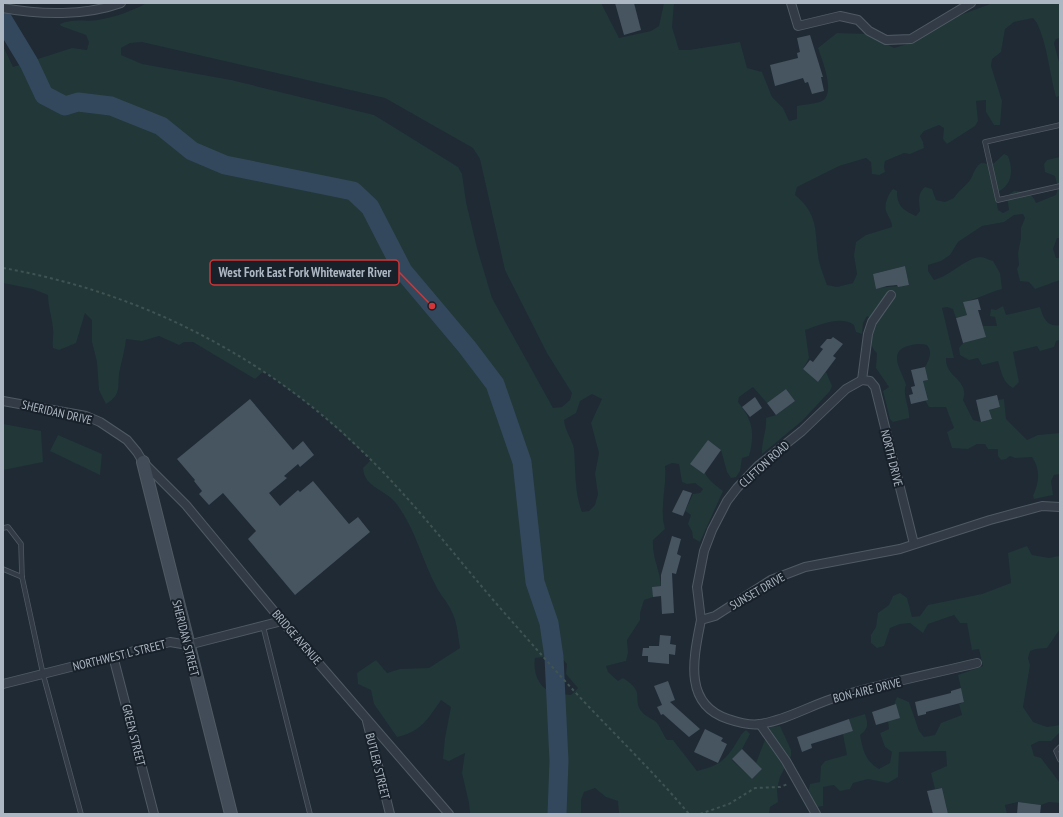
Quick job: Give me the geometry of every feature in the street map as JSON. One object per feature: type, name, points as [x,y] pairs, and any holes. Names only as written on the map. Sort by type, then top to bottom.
[{"type":"street","points":[[3,8],[47,13],[80,12],[102,9],[122,3]]},
{"type":"street","points":[[791,3],[798,26],[840,16],[858,20],[869,31],[886,40],[911,39],[971,3]]},
{"type":"street","points":[[862,380],[868,334],[872,322],[891,295]]},
{"type":"street","name":"NORTH DRIVE","points":[[862,380],[870,381],[875,387],[914,544]]},
{"type":"street","name":"CLIFTON ROAD","points":[[701,620],[697,587],[704,551],[712,530],[727,501],[736,488],[758,466],[802,431],[846,389],[862,380]]},
{"type":"street","name":"SHERIDAN DRIVE","points":[[3,401],[86,416],[100,422],[127,440],[143,462]]},
{"type":"street","name":"BRIDGE AVENUE","points":[[143,462],[186,505],[282,621],[449,814]]},
{"type":"street","name":"SHERIDAN STREET","points":[[143,462],[231,814]]},
{"type":"street","name":"SUNSET DRIVE","points":[[701,620],[715,616],[771,580],[805,567],[824,562],[864,557],[900,550],[914,544],[990,520],[1042,506],[1060,507]]},
{"type":"street","points":[[701,620],[694,652],[694,683],[699,695],[712,712],[736,722],[760,724],[786,761],[816,814]]},
{"type":"street","name":"NORTHWEST L STREET","points":[[3,684],[170,642],[188,645],[282,621]]},
{"type":"street","name":"GREEN STREET","points":[[113,656],[154,814]]},
{"type":"street","name":"BON-AIRE DRIVE","points":[[760,724],[842,696],[977,663]]},
{"type":"street","name":"BUTLER STREET","points":[[367,719],[390,814]]},
{"type":"lane","points":[[1060,125],[985,142],[998,200],[1060,186]]},
{"type":"lane","points":[[3,528],[8,526],[21,544],[22,577],[43,674],[81,814]]},
{"type":"lane","points":[[3,569],[22,577]]},
{"type":"lane","points":[[263,626],[310,814]]},
{"type":"lane","points":[[1060,747],[1056,751],[1060,760]]},
{"type":"path","points":[[3,268],[84,287],[139,306],[208,338],[273,378],[329,420],[371,460],[575,692],[645,764],[689,814]]},
{"type":"path","points":[[700,814],[729,804],[755,788],[780,787],[797,781]]},
{"type":"green space","points":[[147,3],[601,3],[619,38],[651,31],[659,26],[664,3],[674,3],[672,27],[679,50],[689,50],[740,42],[747,68],[762,72],[772,97],[783,108],[789,121],[797,119],[797,106],[821,102],[826,97],[828,91],[827,76],[818,48],[837,33],[867,34],[894,48],[917,41],[944,21],[993,3],[1060,3],[1060,38],[1056,39],[1054,43],[1060,66],[1060,96],[1056,97],[1046,50],[1037,23],[1033,18],[1014,22],[1005,29],[1001,52],[992,59],[991,66],[1002,101],[1000,125],[994,125],[986,112],[986,100],[976,101],[978,121],[975,126],[947,144],[943,139],[944,128],[939,125],[924,131],[920,136],[924,148],[910,154],[904,153],[885,161],[885,172],[879,175],[872,174],[871,162],[866,158],[839,166],[797,187],[795,195],[803,202],[812,217],[816,233],[819,261],[827,285],[837,287],[853,283],[857,274],[854,255],[856,242],[866,235],[892,227],[891,220],[886,211],[886,203],[893,189],[897,191],[898,200],[902,207],[916,216],[920,211],[920,195],[925,187],[932,189],[936,200],[945,202],[954,198],[966,185],[975,169],[981,163],[993,164],[1004,154],[1008,156],[1010,162],[1010,178],[1005,187],[995,193],[998,210],[1003,213],[1009,210],[1007,196],[1014,191],[1028,193],[1033,197],[1036,203],[1056,195],[1058,188],[1055,176],[1045,172],[1044,164],[1047,160],[1060,157],[1060,238],[1057,238],[1053,249],[1056,258],[1060,258],[1060,280],[1035,289],[1029,282],[1020,281],[1017,269],[1019,265],[1018,253],[1021,228],[1025,218],[1023,214],[1014,215],[1004,222],[982,226],[958,242],[950,255],[941,261],[928,265],[928,271],[934,280],[946,275],[970,260],[981,257],[993,261],[1000,273],[1002,289],[964,302],[967,315],[956,318],[953,309],[947,307],[942,308],[954,358],[946,358],[947,365],[949,370],[963,387],[963,400],[973,420],[981,422],[992,419],[989,410],[1000,407],[998,400],[1004,399],[1006,419],[1027,440],[1038,435],[1060,433],[1060,474],[1054,475],[1051,481],[1053,495],[1034,499],[1033,496],[1037,486],[1038,472],[1032,457],[1015,458],[1010,456],[1001,460],[998,456],[998,449],[988,449],[985,444],[977,444],[968,449],[952,448],[947,432],[954,428],[946,407],[929,407],[925,400],[928,399],[923,381],[928,380],[925,367],[930,353],[927,345],[918,344],[908,346],[900,350],[898,354],[898,364],[906,385],[905,397],[909,418],[893,422],[890,419],[883,391],[889,387],[876,368],[877,353],[872,346],[872,339],[877,322],[867,316],[863,323],[862,334],[856,332],[854,325],[843,321],[830,322],[805,330],[809,358],[803,369],[818,382],[826,372],[832,386],[830,391],[802,421],[762,454],[766,418],[776,415],[795,401],[786,389],[767,403],[753,387],[739,397],[738,402],[750,421],[752,441],[749,456],[742,458],[740,471],[736,477],[731,478],[727,472],[721,450],[708,440],[704,470],[709,479],[723,491],[700,542],[693,538],[692,531],[688,524],[691,515],[685,511],[693,494],[700,493],[703,489],[695,483],[687,484],[682,482],[679,464],[672,463],[665,466],[663,521],[665,529],[653,540],[654,553],[661,586],[653,587],[653,597],[644,600],[640,613],[640,620],[627,640],[628,653],[626,661],[606,666],[608,672],[618,681],[623,678],[635,688],[639,707],[642,712],[657,723],[667,740],[673,740],[697,771],[715,765],[727,756],[746,730],[750,734],[742,749],[732,760],[752,779],[762,769],[756,763],[770,727],[780,726],[791,750],[791,756],[780,777],[777,789],[778,802],[770,807],[769,814],[619,814],[618,801],[606,797],[595,788],[584,792],[581,800],[581,814],[470,814],[462,773],[465,753],[449,761],[443,759],[445,738],[451,707],[441,700],[423,724],[412,732],[397,737],[374,704],[371,690],[358,684],[357,673],[376,660],[387,673],[400,669],[429,668],[460,648],[453,614],[431,575],[408,522],[395,502],[371,484],[364,474],[363,468],[371,460],[320,413],[264,371],[255,379],[193,342],[184,342],[179,345],[159,336],[142,341],[126,339],[117,392],[112,400],[106,404],[99,390],[97,362],[92,342],[92,320],[85,313],[76,343],[59,350],[53,348],[53,330],[48,295],[33,289],[3,283],[3,46],[13,67],[72,48],[87,50],[89,42],[86,35],[61,26],[60,24],[69,21],[104,19]],"holes":[[[142,42],[385,98],[473,148],[480,159],[505,270],[547,353],[572,393],[570,400],[562,407],[553,408],[492,298],[477,248],[466,202],[462,174],[458,167],[374,115],[231,80],[142,64],[121,55],[121,48],[130,43]],[[905,266],[909,285],[876,288],[873,274]],[[592,394],[602,399],[591,423],[599,453],[595,474],[598,494],[595,505],[589,511],[582,512],[576,489],[574,449],[564,420],[576,413],[580,401]],[[559,655],[567,664],[566,674],[578,688],[571,695],[549,691],[541,685],[537,677],[535,672],[535,658]]]},
{"type":"green space","points":[[1003,306],[1006,315],[1040,307],[1046,321],[1052,325],[1060,325],[1060,340],[1056,341],[1054,347],[1040,351],[1037,346],[1013,352],[1019,382],[1013,388],[1007,383],[1001,373],[998,361],[982,365],[978,358],[969,360],[960,355],[959,348],[963,343],[985,337],[983,326],[997,326],[995,317],[990,316],[991,309],[996,310]]},
{"type":"green space","points":[[3,424],[41,431],[43,462],[3,470]]},
{"type":"green space","points":[[58,435],[102,454],[100,475],[50,451]]},
{"type":"green space","points":[[1060,542],[1060,629],[1047,648],[1030,651],[1028,658],[1030,665],[1023,707],[1033,722],[1047,727],[1060,725],[1060,732],[1051,741],[1039,741],[1031,745],[1034,756],[1041,758],[1060,783],[1060,803],[1049,802],[1041,805],[1018,802],[1005,805],[1007,814],[948,814],[942,788],[935,789],[931,773],[947,766],[946,751],[899,752],[898,777],[888,783],[868,779],[853,783],[850,789],[840,791],[834,785],[823,787],[823,806],[817,807],[808,793],[810,784],[820,782],[821,766],[825,761],[847,755],[843,734],[853,731],[849,719],[865,714],[867,726],[860,735],[862,746],[865,755],[874,766],[879,769],[890,763],[892,752],[885,747],[880,733],[889,729],[888,721],[897,697],[909,702],[919,731],[924,737],[935,735],[941,723],[962,715],[959,704],[964,702],[958,675],[983,666],[979,649],[972,650],[967,623],[960,623],[954,615],[928,624],[923,633],[910,623],[900,624],[890,628],[884,646],[877,648],[871,643],[871,635],[876,627],[878,613],[889,605],[893,596],[900,593],[907,598],[912,617],[920,616],[928,605],[982,594],[1011,583],[1008,553],[1027,546],[1032,555],[1049,558],[1059,556]]},
{"type":"building","points":[[615,3],[634,3],[641,30],[624,35]]},
{"type":"building","points":[[810,35],[823,77],[821,77],[824,91],[812,94],[808,82],[805,83],[803,78],[775,86],[770,65],[798,58],[797,53],[800,52],[797,38]]},
{"type":"building","points":[[905,266],[909,285],[898,287],[897,285],[887,286],[876,289],[873,274]]},
{"type":"building","points":[[978,299],[981,310],[978,310],[986,337],[963,343],[956,318],[967,315],[963,302]]},
{"type":"building","points":[[833,337],[843,344],[833,356],[836,358],[818,382],[803,369],[810,360],[813,362],[823,349],[820,347],[827,339],[831,339]]},
{"type":"building","points":[[925,367],[928,380],[923,381],[928,400],[911,404],[909,395],[913,394],[911,387],[915,386],[911,370]]},
{"type":"building","points":[[786,389],[795,401],[776,415],[767,403]]},
{"type":"building","points":[[997,395],[1000,407],[989,410],[992,419],[981,422],[976,400]]},
{"type":"building","points":[[755,397],[762,408],[750,417],[742,407]]},
{"type":"building","points":[[250,399],[293,450],[303,441],[314,455],[300,467],[298,464],[284,476],[287,478],[269,493],[280,506],[298,490],[300,492],[313,481],[349,524],[358,517],[370,532],[295,595],[248,539],[256,531],[223,493],[209,505],[199,494],[202,491],[194,481],[195,480],[177,459]]},
{"type":"building","points":[[708,440],[721,450],[704,474],[690,464]]},
{"type":"building","points":[[683,490],[692,493],[683,516],[672,512]]},
{"type":"building","points":[[672,536],[681,539],[677,554],[681,556],[676,574],[672,573],[674,613],[662,614],[661,596],[653,597],[652,587],[661,586],[661,575]]},
{"type":"building","points":[[660,635],[671,636],[670,644],[676,645],[675,655],[669,654],[669,664],[648,662],[648,656],[642,656],[643,648],[649,648],[649,646],[659,646]]},
{"type":"building","points":[[668,681],[675,700],[670,702],[700,729],[689,737],[663,714],[661,715],[657,707],[662,705],[654,686]]},
{"type":"building","points":[[961,688],[964,702],[926,712],[926,714],[918,716],[915,702],[951,693],[951,691]]},
{"type":"building","points":[[896,704],[900,718],[876,725],[872,712]]},
{"type":"building","points":[[849,719],[853,731],[811,744],[812,748],[802,752],[797,737]]},
{"type":"building","points":[[705,729],[723,738],[721,741],[727,744],[718,763],[694,752]]},
{"type":"building","points":[[742,749],[762,769],[752,779],[732,759]]},
{"type":"building","points":[[942,788],[948,814],[933,814],[927,791]]},
{"type":"building","points":[[1018,802],[1041,805],[1040,814],[1017,814]]},
{"type":"waterway","points":[[3,20],[29,63],[44,95],[65,106],[78,102],[111,106],[161,126],[192,151],[225,165],[353,191],[370,207],[403,271],[467,347],[495,384],[522,462],[535,582],[549,623],[554,657],[559,761],[557,814]]},
{"type":"place","name":"West Fork East Fork Whitewater River","points":[[432,306]]}]
